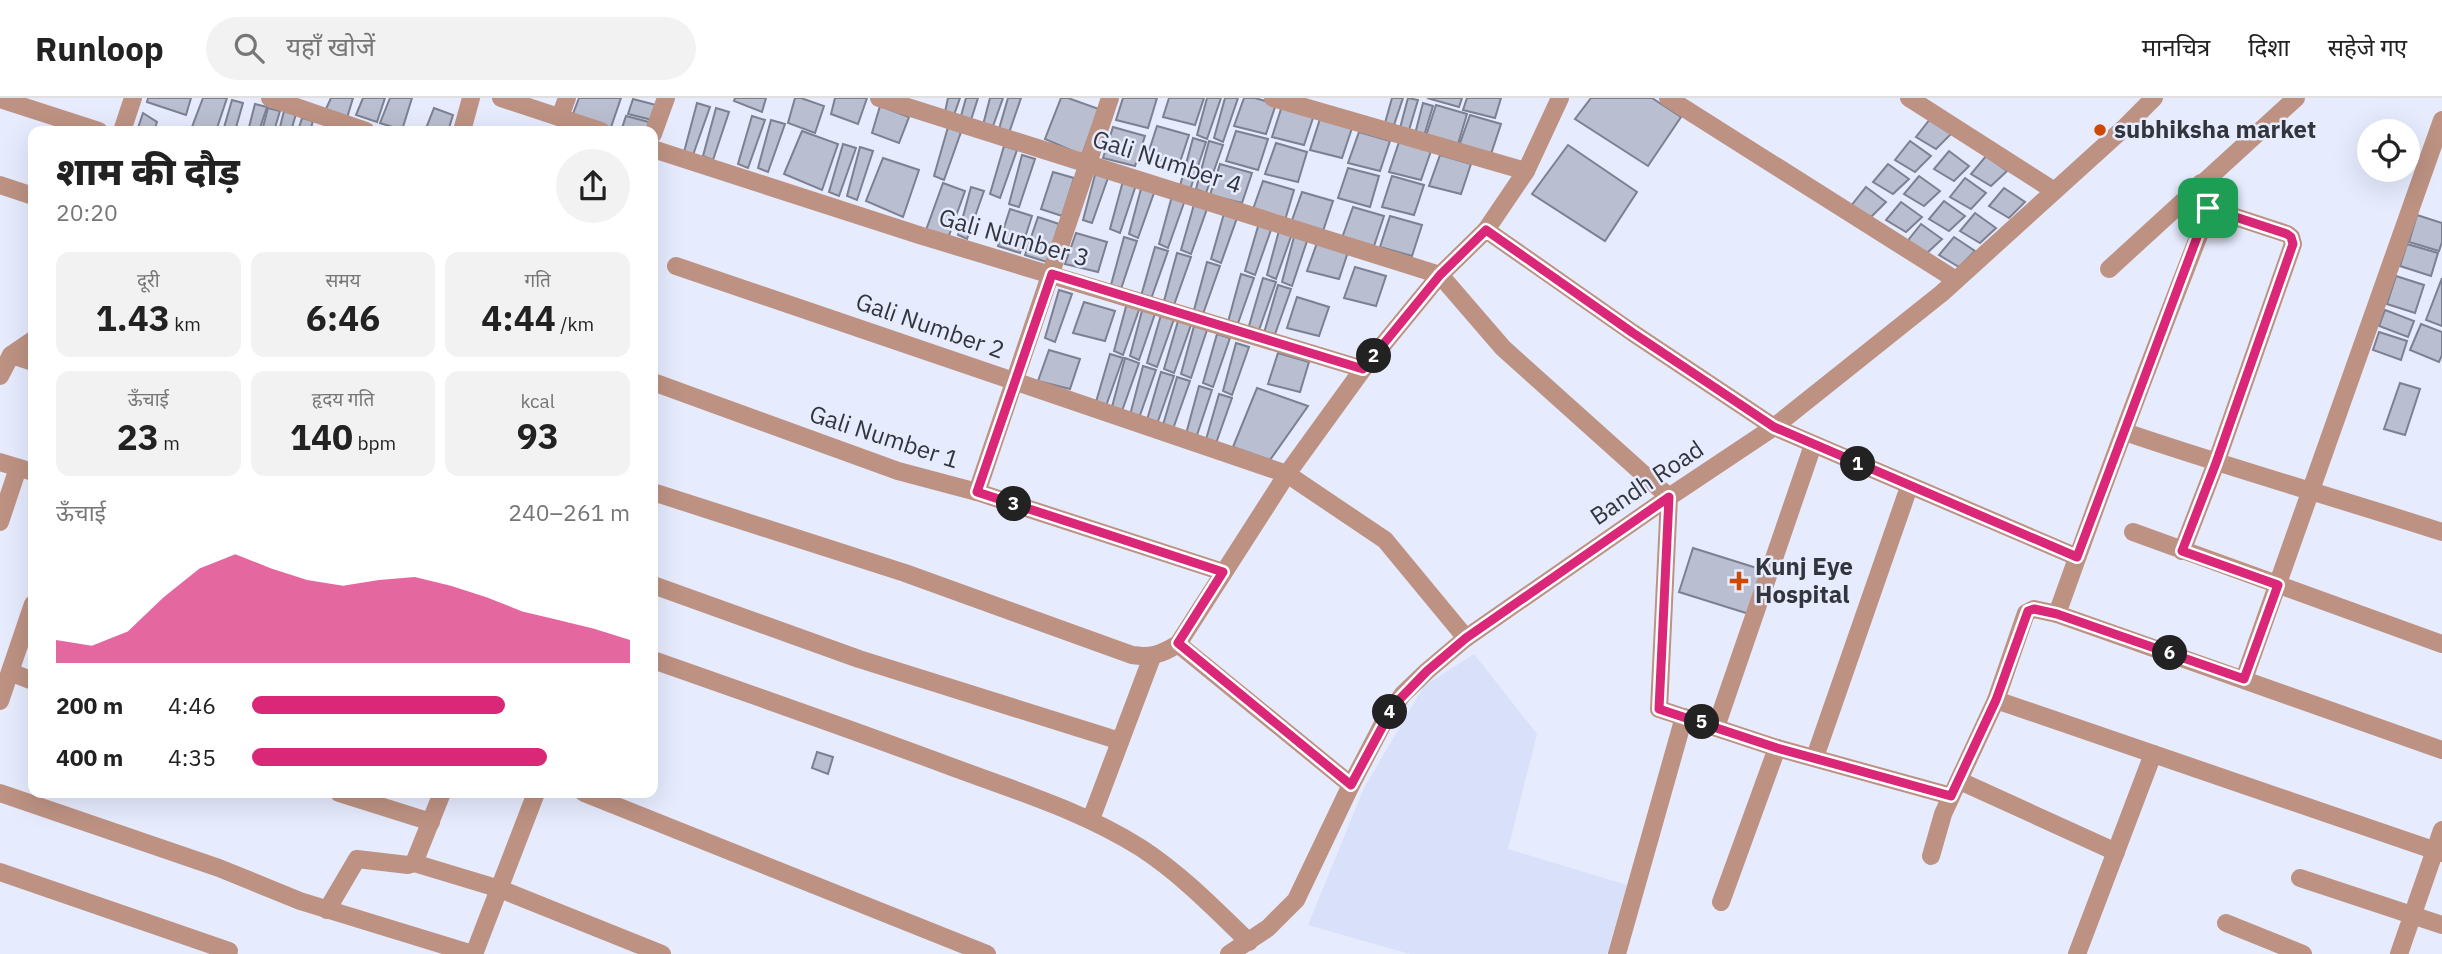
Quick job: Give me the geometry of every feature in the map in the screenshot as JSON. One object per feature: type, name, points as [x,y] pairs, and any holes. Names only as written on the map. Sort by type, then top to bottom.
[{"type":"street","points":[[124,126],[133,98]]},
{"type":"street","points":[[270,98],[351,126]]},
{"type":"street","points":[[463,126],[471,98]]},
{"type":"street","points":[[501,98],[586,126]]},
{"type":"street","points":[[560,117],[567,98]]},
{"type":"street","points":[[656,126],[666,98]]},
{"type":"street","name":"Gali Number 4","points":[[879,98],[1440,275]]},
{"type":"street","points":[[977,492],[1110,98]]},
{"type":"street","points":[[1273,98],[1526,171]]},
{"type":"street","points":[[1668,98],[1956,280]]},
{"type":"street","points":[[1909,98],[2053,190]]},
{"type":"street","name":"Bandh Road","points":[[1229,954],[1268,928],[1296,900],[1351,785],[1387,716],[1403,694],[1466,638],[1774,427],[1905,324],[2154,98]]},
{"type":"street","points":[[2109,269],[2296,98]]},
{"type":"street","points":[[0,99],[84,126]]},
{"type":"street","points":[[658,494],[931,582],[1132,655],[1152,657],[1178,643],[1287,474],[1363,369],[1440,275],[1486,230],[1526,171],[1556,99]]},
{"type":"street","points":[[2244,679],[2442,120]]},
{"type":"street","name":"Gali Number 3","points":[[658,151],[919,235],[1363,369]]},
{"type":"street","points":[[2057,614],[2208,208],[2207,194],[2201,183]]},
{"type":"street","points":[[0,185],[28,194]]},
{"type":"street","points":[[2182,551],[2293,244],[2287,234],[2208,208]]},
{"type":"street","points":[[1486,230],[1774,427],[2077,557]]},
{"type":"street","name":"Gali Number 2","points":[[676,266],[1287,474],[1385,540],[1466,638]]},
{"type":"street","points":[[1440,275],[1503,348],[1669,497],[1658,707],[1661,710],[1777,748],[1956,789],[2116,852]]},
{"type":"street","points":[[0,376],[11,355],[28,343]]},
{"type":"street","points":[[11,355],[28,360]]},
{"type":"street","name":"Gali Number 1","points":[[658,384],[898,471],[977,492],[1223,572]]},
{"type":"street","points":[[2125,432],[2216,463],[2310,489],[2442,532]]},
{"type":"street","points":[[1716,727],[1813,445]]},
{"type":"street","points":[[0,462],[26,470],[0,522]]},
{"type":"street","points":[[1815,757],[1909,486]]},
{"type":"street","points":[[2133,531],[2442,644]]},
{"type":"street","points":[[658,587],[859,659],[1120,741]]},
{"type":"street","points":[[1931,856],[1943,814],[1996,700],[2026,613],[2034,609],[2057,614],[2442,750]]},
{"type":"street","points":[[0,701],[28,619]]},
{"type":"street","points":[[1178,643],[1351,785]]},
{"type":"street","points":[[1090,819],[1152,657]]},
{"type":"street","points":[[658,662],[1090,819],[1142,849],[1166,867],[1202,896],[1249,942]]},
{"type":"street","points":[[10,672],[28,679]]},
{"type":"street","points":[[1996,700],[2438,852]]},
{"type":"street","points":[[1617,954],[1684,717]]},
{"type":"street","points":[[1721,902],[1777,748]]},
{"type":"street","points":[[2077,954],[2153,754]]},
{"type":"street","points":[[0,793],[28,798]]},
{"type":"street","points":[[355,798],[431,822]]},
{"type":"street","points":[[414,863],[440,798]]},
{"type":"street","points":[[43,800],[327,910],[474,954],[534,798]]},
{"type":"street","points":[[597,798],[987,954]]},
{"type":"street","points":[[2399,954],[2438,852],[2442,830]]},
{"type":"street","points":[[327,910],[357,859],[408,865],[414,863],[500,889],[662,954]]},
{"type":"street","points":[[0,872],[229,951]]},
{"type":"street","points":[[2300,878],[2442,925]]},
{"type":"street","points":[[2226,923],[2303,954]]},
{"type":"shaded area","points":[[1474,654],[1537,734],[1508,849],[1627,885],[1607,954],[1410,954],[1308,925],[1364,788],[1424,686]]},
{"type":"building","points":[[148,98],[191,98],[186,115],[147,102]]},
{"type":"building","points":[[203,98],[227,98],[218,126],[192,126]]},
{"type":"building","points":[[331,98],[353,98],[347,118],[325,111]]},
{"type":"building","points":[[363,98],[385,98],[377,122],[356,115]]},
{"type":"building","points":[[390,98],[412,98],[403,126],[380,123]]},
{"type":"building","points":[[579,98],[621,98],[611,126],[601,126],[573,114]]},
{"type":"building","points":[[735,98],[766,98],[762,112],[734,101]]},
{"type":"building","points":[[795,98],[824,106],[815,133],[788,123]]},
{"type":"building","points":[[835,98],[867,98],[858,124],[831,114]]},
{"type":"building","points":[[948,98],[960,98],[954,115],[945,112]]},
{"type":"building","points":[[966,98],[978,98],[971,120],[961,116]]},
{"type":"building","points":[[990,98],[1003,98],[992,129],[983,125]]},
{"type":"building","points":[[1008,98],[1021,98],[1009,133],[999,129]]},
{"type":"building","points":[[1061,98],[1099,109],[1082,155],[1045,139]]},
{"type":"building","points":[[1123,98],[1157,98],[1148,128],[1116,120]]},
{"type":"building","points":[[1169,98],[1204,98],[1195,125],[1163,117]]},
{"type":"building","points":[[1207,98],[1221,98],[1207,139],[1197,135]]},
{"type":"building","points":[[1225,98],[1238,98],[1223,142],[1214,138]]},
{"type":"building","points":[[1244,98],[1276,104],[1266,134],[1234,126]]},
{"type":"building","points":[[1392,98],[1403,98],[1394,125],[1385,123]]},
{"type":"building","points":[[1408,98],[1418,100],[1409,130],[1400,128]]},
{"type":"building","points":[[1427,98],[1462,98],[1459,107]]},
{"type":"building","points":[[1467,98],[1501,98],[1495,118],[1463,110]]},
{"type":"building","points":[[1591,98],[1652,98],[1681,117],[1648,166],[1575,119]]},
{"type":"building","points":[[633,99],[656,105],[652,120],[628,114]]},
{"type":"building","points":[[232,100],[243,103],[236,126],[224,126]]},
{"type":"building","points":[[697,103],[710,107],[693,155],[684,152]]},
{"type":"building","points":[[1423,103],[1433,106],[1424,136],[1415,134]]},
{"type":"building","points":[[255,104],[267,107],[261,126],[249,126]]},
{"type":"building","points":[[1436,105],[1467,114],[1458,144],[1426,136]]},
{"type":"building","points":[[880,106],[909,117],[899,143],[872,133]]},
{"type":"building","points":[[1282,106],[1314,115],[1304,145],[1272,137]]},
{"type":"building","points":[[268,108],[280,111],[276,126],[263,126]]},
{"type":"building","points":[[434,108],[453,115],[450,126],[427,126]]},
{"type":"building","points":[[716,108],[729,112],[713,160],[703,156]]},
{"type":"building","points":[[284,111],[296,114],[292,126],[280,126]]},
{"type":"building","points":[[143,113],[157,122],[156,126],[139,126]]},
{"type":"building","points":[[1470,115],[1501,124],[1491,154],[1459,146]]},
{"type":"building","points":[[626,116],[649,122],[648,126],[623,126]]},
{"type":"building","points":[[752,116],[765,120],[748,168],[738,164]]},
{"type":"building","points":[[302,118],[313,121],[312,126],[300,126]]},
{"type":"building","points":[[1320,119],[1352,128],[1342,158],[1310,150]]},
{"type":"building","points":[[1930,119],[1951,134],[1936,149],[1916,137]]},
{"type":"building","points":[[771,120],[785,124],[768,172],[758,168]]},
{"type":"building","points":[[1157,126],[1189,135],[1179,165],[1147,157]]},
{"type":"building","points":[[948,127],[961,132],[944,180],[934,176]]},
{"type":"building","points":[[1113,127],[1145,136],[1135,166],[1103,158]]},
{"type":"building","points":[[802,131],[838,144],[822,190],[784,174]]},
{"type":"building","points":[[1236,131],[1268,139],[1258,170],[1226,161]]},
{"type":"building","points":[[1359,132],[1390,141],[1380,171],[1348,163]]},
{"type":"building","points":[[1193,138],[1206,142],[1190,190],[1180,186]]},
{"type":"building","points":[[1209,141],[1223,145],[1206,193],[1196,189]]},
{"type":"building","points":[[1910,141],[1931,156],[1915,172],[1895,160]]},
{"type":"building","points":[[1399,142],[1431,151],[1421,180],[1389,172]]},
{"type":"building","points":[[1276,143],[1307,152],[1298,182],[1265,174]]},
{"type":"building","points":[[843,144],[856,148],[839,196],[829,192]]},
{"type":"building","points":[[1568,145],[1637,192],[1605,241],[1532,194]]},
{"type":"building","points":[[1004,146],[1017,150],[1000,198],[990,194]]},
{"type":"building","points":[[860,147],[873,151],[857,200],[847,196]]},
{"type":"building","points":[[1949,151],[1969,166],[1954,181],[1934,169]]},
{"type":"building","points":[[1022,155],[1035,159],[1019,207],[1009,204]]},
{"type":"building","points":[[1440,155],[1471,164],[1461,194],[1429,186]]},
{"type":"building","points":[[1986,156],[2007,171],[1991,186],[1971,174]]},
{"type":"building","points":[[883,158],[919,170],[903,217],[866,201]]},
{"type":"building","points":[[1220,164],[1252,173],[1242,203],[1210,195]]},
{"type":"building","points":[[1888,164],[1909,179],[1893,194],[1873,182]]},
{"type":"building","points":[[1348,168],[1379,176],[1370,207],[1338,198]]},
{"type":"building","points":[[1096,171],[1109,175],[1092,223],[1083,220]]},
{"type":"building","points":[[1053,172],[1074,178],[1062,216],[1041,209]]},
{"type":"building","points":[[1392,176],[1424,185],[1414,215],[1382,207]]},
{"type":"building","points":[[1919,176],[1940,191],[1924,206],[1904,194]]},
{"type":"building","points":[[1965,178],[1986,193],[1971,209],[1950,197]]},
{"type":"building","points":[[1123,181],[1136,185],[1120,233],[1110,229]]},
{"type":"building","points":[[1263,181],[1294,190],[1285,220],[1252,212]]},
{"type":"building","points":[[943,183],[965,191],[947,241],[925,233]]},
{"type":"building","points":[[1142,185],[1155,190],[1138,238],[1129,234]]},
{"type":"building","points":[[971,187],[984,191],[967,239],[958,235]]},
{"type":"building","points":[[1866,187],[1886,202],[1871,217],[1851,206]]},
{"type":"building","points":[[2004,188],[2025,202],[2009,218],[1989,206]]},
{"type":"building","points":[[1302,192],[1333,201],[1323,231],[1291,223]]},
{"type":"building","points":[[1172,196],[1185,200],[1168,248],[1159,244]]},
{"type":"building","points":[[1195,201],[1208,206],[1191,254],[1181,250]]},
{"type":"building","points":[[1944,201],[1965,216],[1949,231],[1929,219]]},
{"type":"building","points":[[1901,202],[1922,217],[1906,232],[1886,220]]},
{"type":"building","points":[[1353,207],[1384,216],[1374,246],[1342,238]]},
{"type":"building","points":[[1010,209],[1032,216],[1020,253],[998,246]]},
{"type":"building","points":[[1225,210],[1238,215],[1221,263],[1211,259]]},
{"type":"building","points":[[1975,213],[1996,228],[1980,243],[1960,231]]},
{"type":"building","points":[[2417,215],[2442,223],[2439,251],[2409,242]]},
{"type":"building","points":[[1390,216],[1422,225],[1412,256],[1380,247]]},
{"type":"building","points":[[1038,217],[1059,224],[1047,262],[1025,255]]},
{"type":"building","points":[[1259,223],[1272,227],[1255,275],[1245,271]]},
{"type":"building","points":[[1921,224],[1942,239],[1926,254],[1906,243]]},
{"type":"building","points":[[1280,227],[1293,231],[1276,279],[1267,275]]},
{"type":"building","points":[[1076,233],[1107,242],[1098,272],[1065,264]]},
{"type":"building","points":[[1295,233],[1308,238],[1292,286],[1282,282]]},
{"type":"building","points":[[1124,237],[1137,241],[1121,289],[1111,285]]},
{"type":"building","points":[[1954,237],[1975,251],[1959,267],[1939,255]]},
{"type":"building","points":[[1318,240],[1349,249],[1339,279],[1307,271]]},
{"type":"building","points":[[2407,244],[2438,253],[2431,276],[2400,266]]},
{"type":"building","points":[[1155,247],[1168,251],[1151,299],[1141,296]]},
{"type":"building","points":[[1177,253],[1191,257],[1174,305],[1164,301]]},
{"type":"building","points":[[1207,262],[1220,266],[1203,314],[1194,310]]},
{"type":"building","points":[[1355,267],[1386,276],[1376,306],[1344,298]]},
{"type":"building","points":[[1241,274],[1254,278],[1237,326],[1228,322]]},
{"type":"building","points":[[2396,276],[2424,285],[2415,313],[2387,304]]},
{"type":"building","points":[[1263,278],[1276,282],[1259,330],[1249,326]]},
{"type":"building","points":[[2442,278],[2442,326],[2426,320]]},
{"type":"building","points":[[1278,285],[1291,289],[1274,337],[1264,333]]},
{"type":"building","points":[[1059,290],[1072,294],[1055,342],[1045,338]]},
{"type":"building","points":[[1297,297],[1329,307],[1319,336],[1287,328]]},
{"type":"building","points":[[1084,302],[1115,311],[1105,341],[1073,333]]},
{"type":"building","points":[[1127,303],[1140,307],[1123,355],[1114,351]]},
{"type":"building","points":[[1143,307],[1156,311],[1139,360],[1130,356]]},
{"type":"building","points":[[2385,310],[2414,321],[2408,337],[2379,326]]},
{"type":"building","points":[[1161,315],[1174,319],[1157,367],[1147,363]]},
{"type":"building","points":[[1178,321],[1191,325],[1174,373],[1164,369]]},
{"type":"building","points":[[2421,324],[2442,332],[2442,355],[2439,362],[2410,350]]},
{"type":"building","points":[[1194,326],[1207,330],[1191,378],[1181,374]]},
{"type":"building","points":[[2379,332],[2407,341],[2401,360],[2373,350]]},
{"type":"building","points":[[1217,334],[1230,338],[1213,387],[1203,383]]},
{"type":"building","points":[[1236,343],[1249,347],[1232,395],[1223,391]]},
{"type":"building","points":[[1049,350],[1080,359],[1070,389],[1038,381]]},
{"type":"building","points":[[1278,353],[1309,362],[1300,392],[1268,384]]},
{"type":"building","points":[[1110,354],[1123,358],[1106,406],[1096,402]]},
{"type":"building","points":[[1125,358],[1139,363],[1122,411],[1112,407]]},
{"type":"building","points":[[1143,366],[1156,370],[1139,418],[1130,415]]},
{"type":"building","points":[[1161,372],[1174,376],[1157,424],[1147,420]]},
{"type":"building","points":[[1177,377],[1190,381],[1173,429],[1163,425]]},
{"type":"building","points":[[2400,383],[2420,389],[2405,435],[2384,429]]},
{"type":"building","points":[[1199,386],[1212,390],[1196,438],[1186,434]]},
{"type":"building","points":[[1257,388],[1308,406],[1270,460],[1233,447]]},
{"type":"building","points":[[1219,394],[1232,398],[1215,446],[1205,443]]},
{"type":"building","points":[[1693,548],[1763,570],[1749,614],[1679,592]]},
{"type":"building","points":[[817,752],[833,757],[828,774],[812,768]]},
{"type":"place","name":"subhiksha market","points":[[2100,130]]},
{"type":"place","name":"Kunj Eye Hospital","points":[[1739,581]]},
{"type":"route","points":[[2208,208],[2287,234],[2293,240],[2292,250],[2216,463],[2182,551],[2278,585],[2244,679],[2057,614],[2034,609],[2028,611],[1996,700],[1951,796],[1777,748],[1659,709],[1669,497],[1466,638],[1427,671],[1394,705],[1351,785],[1178,643],[1223,572],[977,492],[1052,274],[1363,369],[1440,275],[1486,230],[1774,427],[2077,557],[2208,208]]}]
